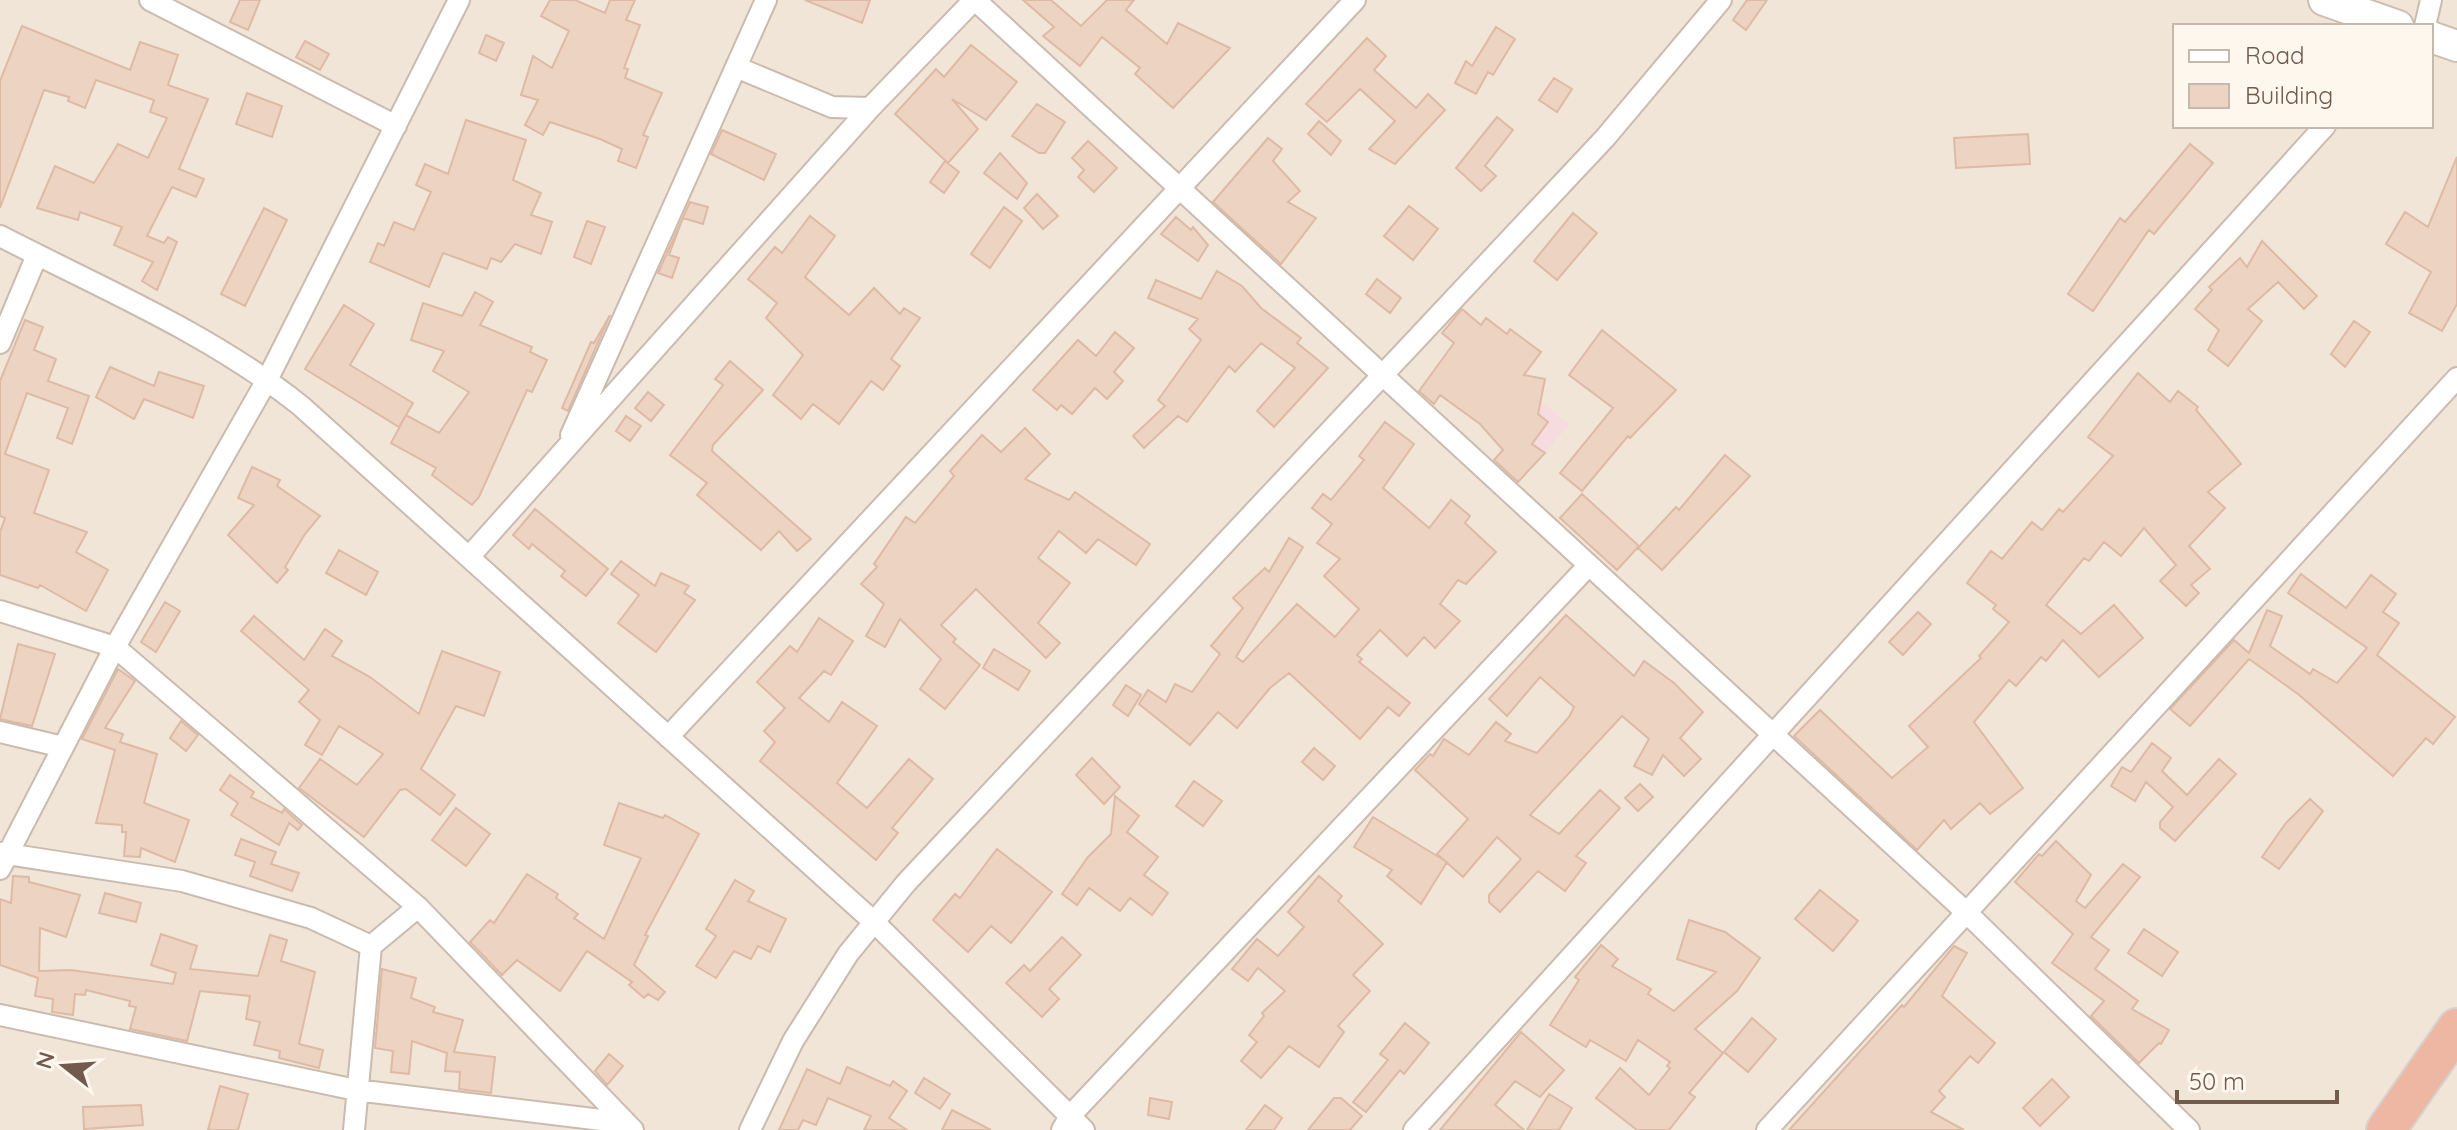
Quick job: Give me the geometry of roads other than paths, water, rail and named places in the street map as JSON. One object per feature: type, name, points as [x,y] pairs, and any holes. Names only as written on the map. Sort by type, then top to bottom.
[{"type":"highway","points":[[2386,1130],[2457,1028]]},
{"type":"street","points":[[150,0],[182,8],[396,126]]},
{"type":"street","points":[[371,946],[311,918],[182,881],[3,859],[115,647],[267,380],[459,0]]},
{"type":"street","points":[[563,453],[766,0]]},
{"type":"street","points":[[469,557],[870,108],[974,0],[1967,913],[2189,1130]]},
{"type":"street","points":[[668,737],[1355,0]]},
{"type":"street","points":[[750,1130],[793,1041],[848,954],[906,883],[1605,138],[1721,0]]},
{"type":"street","points":[[2324,0],[2386,24]]},
{"type":"street","points":[[2425,24],[2431,0]]},
{"type":"street","points":[[2433,38],[2457,46]]},
{"type":"street","points":[[736,67],[832,107],[870,108]]},
{"type":"street","points":[[1414,1130],[2323,128]]},
{"type":"street","points":[[0,236],[196,337],[267,380],[469,557],[874,922],[1072,1125],[1588,566]]},
{"type":"street","points":[[0,343],[37,255]]},
{"type":"street","points":[[1767,1130],[2457,378]]},
{"type":"street","points":[[0,611],[115,647],[418,907],[629,1127]]},
{"type":"street","points":[[0,732],[63,747]]},
{"type":"street","points":[[354,1130],[371,946],[418,907]]},
{"type":"street","points":[[0,1015],[356,1090],[629,1127]]}]
